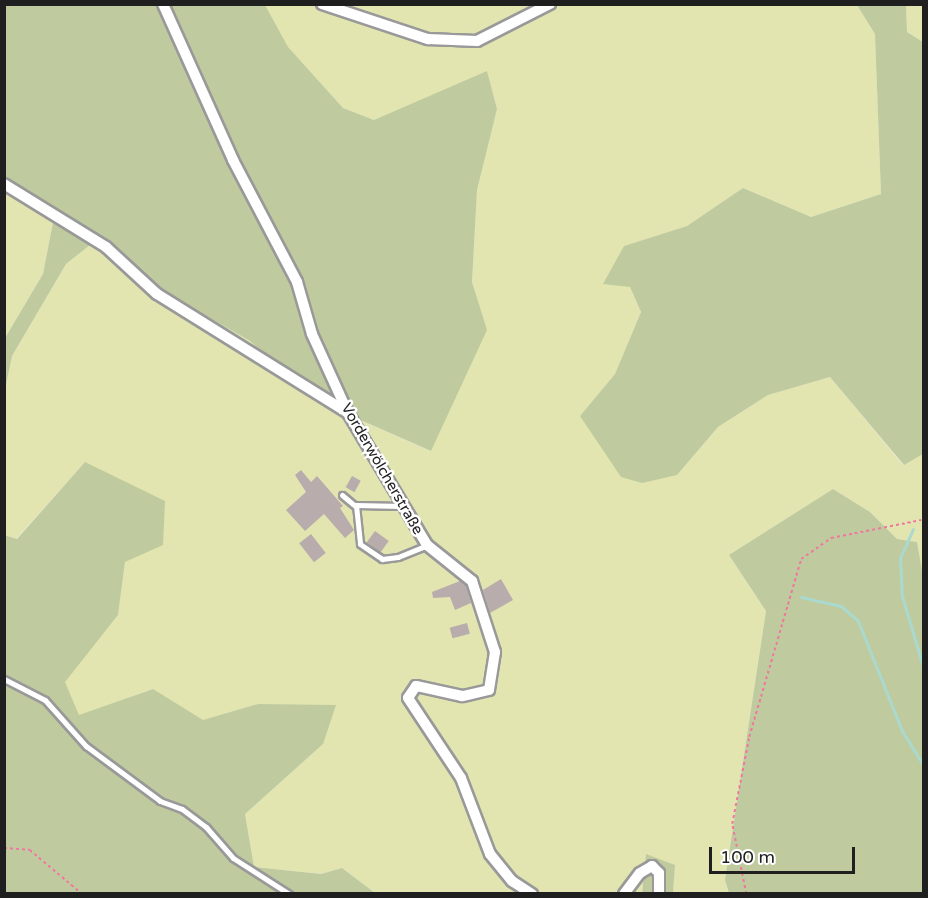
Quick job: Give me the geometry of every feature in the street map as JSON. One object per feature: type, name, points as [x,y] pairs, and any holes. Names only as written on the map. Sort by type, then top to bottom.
[{"type":"street","name":"Vorderwölcherstraße","points":[[163,4],[233,160],[297,282],[312,334],[348,414],[402,506],[428,545],[444,561],[469,575],[493,639],[495,671],[489,690],[478,695],[462,696],[416,686],[408,698],[461,778],[490,854],[512,880],[532,894]]},
{"type":"street","points":[[322,4],[428,39],[477,41],[550,4]]},
{"type":"street","points":[[4,184],[106,248],[157,294],[348,414]]},
{"type":"street","points":[[624,894],[640,873],[652,866],[659,873],[658,894]]},
{"type":"lane","points":[[342,495],[355,506],[361,527],[360,544],[373,556],[390,559],[428,545]]},
{"type":"lane","points":[[355,506],[402,506]]},
{"type":"lane","points":[[4,680],[45,700],[86,746],[160,801],[182,809],[206,827],[233,858],[289,894]]},
{"type":"path","points":[[746,894],[732,824],[749,737],[801,559],[831,538],[921,520]]},
{"type":"path","points":[[4,848],[30,850],[82,894]]},
{"type":"green space","points":[[5,5],[265,5],[288,47],[343,108],[374,120],[487,71],[497,109],[477,190],[472,282],[487,330],[431,451],[315,400],[250,341],[163,291],[100,237],[66,264],[12,356],[5,389],[5,338],[43,274],[55,212],[5,187]]},
{"type":"green space","points":[[265,5],[857,5],[875,34],[881,194],[811,217],[743,188],[687,226],[624,246],[630,287],[641,312],[615,374],[580,416],[677,475],[718,427],[768,395],[830,377],[903,465],[923,454],[923,582],[917,542],[897,539],[870,512],[833,489],[729,555],[766,611],[725,880],[729,893],[673,893],[675,865],[646,855],[642,894],[375,893],[342,868],[321,874],[254,867],[245,814],[323,744],[258,704],[203,721],[152,689],[79,716],[64,682],[118,615],[125,562],[85,462],[16,539],[5,535],[4,389],[12,356],[66,264],[100,237],[163,291],[250,341],[315,400],[430,451],[486,330],[472,282],[477,190],[497,109],[487,72],[374,120],[343,108],[287,47]]},
{"type":"green space","points":[[857,5],[906,5],[907,32],[923,42],[923,454],[904,465],[830,377],[768,395],[718,427],[677,475],[642,483],[621,477],[580,416],[615,374],[641,312],[630,287],[603,284],[624,246],[687,226],[743,188],[811,217],[881,194],[875,34]]},
{"type":"green space","points":[[906,5],[923,5],[923,42],[907,32]]},
{"type":"green space","points":[[5,187],[55,211],[43,274],[5,338]]},
{"type":"green space","points":[[85,462],[165,501],[163,545],[125,562],[118,615],[65,682],[79,715],[153,689],[203,720],[258,704],[336,705],[323,744],[245,814],[254,867],[321,874],[342,868],[375,893],[5,893],[4,535],[17,539]]},
{"type":"green space","points":[[833,489],[870,512],[897,539],[917,542],[924,582],[923,893],[729,893],[725,880],[766,611],[729,555]]},
{"type":"green space","points":[[646,854],[675,865],[673,893],[642,894]]},
{"type":"building","points":[[301,470],[311,482],[317,476],[343,506],[340,508],[354,530],[345,538],[324,514],[305,531],[286,510],[306,492],[295,475]]},
{"type":"building","points":[[352,476],[361,481],[354,492],[346,487]]},
{"type":"building","points":[[375,531],[389,541],[381,552],[367,542]]},
{"type":"building","points":[[311,534],[326,553],[314,562],[299,543]]},
{"type":"building","points":[[501,579],[513,600],[490,613],[483,590]]},
{"type":"building","points":[[460,581],[466,585],[471,603],[455,610],[450,597],[433,598],[432,592]]},
{"type":"building","points":[[467,623],[470,634],[452,638],[450,628]]},
{"type":"waterway","points":[[913,529],[900,558],[902,596],[924,670]]},
{"type":"waterway","points":[[801,597],[841,606],[858,621],[902,731],[924,766]]}]
